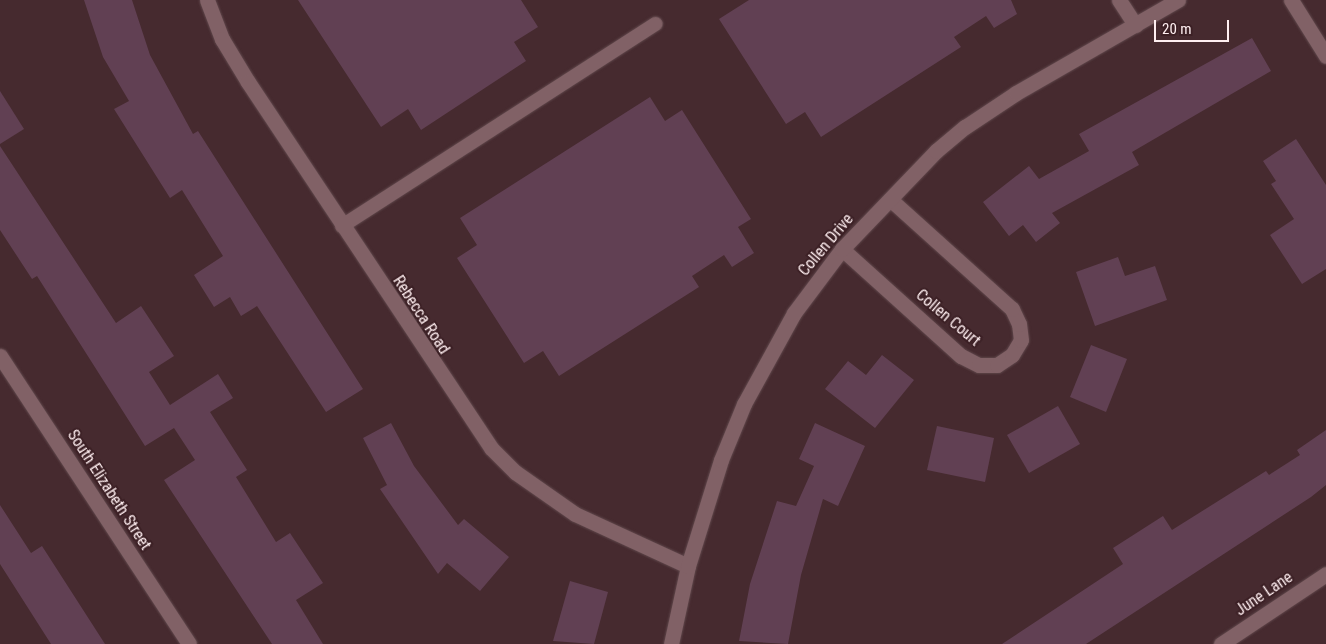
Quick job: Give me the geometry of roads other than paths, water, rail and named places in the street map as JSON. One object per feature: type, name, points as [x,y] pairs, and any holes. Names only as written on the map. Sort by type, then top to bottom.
[{"type":"street","name":"Rebecca Road","points":[[207,0],[222,39],[248,82],[471,424],[515,472],[575,514],[688,566]]},
{"type":"street","points":[[1119,0],[1134,24]]},
{"type":"street","name":"Collen Drive","points":[[672,644],[688,566],[721,460],[744,404],[794,313],[842,249],[964,127],[1016,92],[1178,0]]},
{"type":"street","points":[[1290,0],[1326,56]]},
{"type":"street","name":"Collen Court","points":[[842,249],[960,356],[980,366],[997,366],[1012,355],[1020,340],[1020,324],[1012,309],[890,199]]},
{"type":"street","name":"South Elizabeth Street","points":[[0,356],[189,644]]},
{"type":"street","name":"June Lane","points":[[1220,644],[1326,574]]},
{"type":"lane","points":[[342,226],[655,24]]}]
